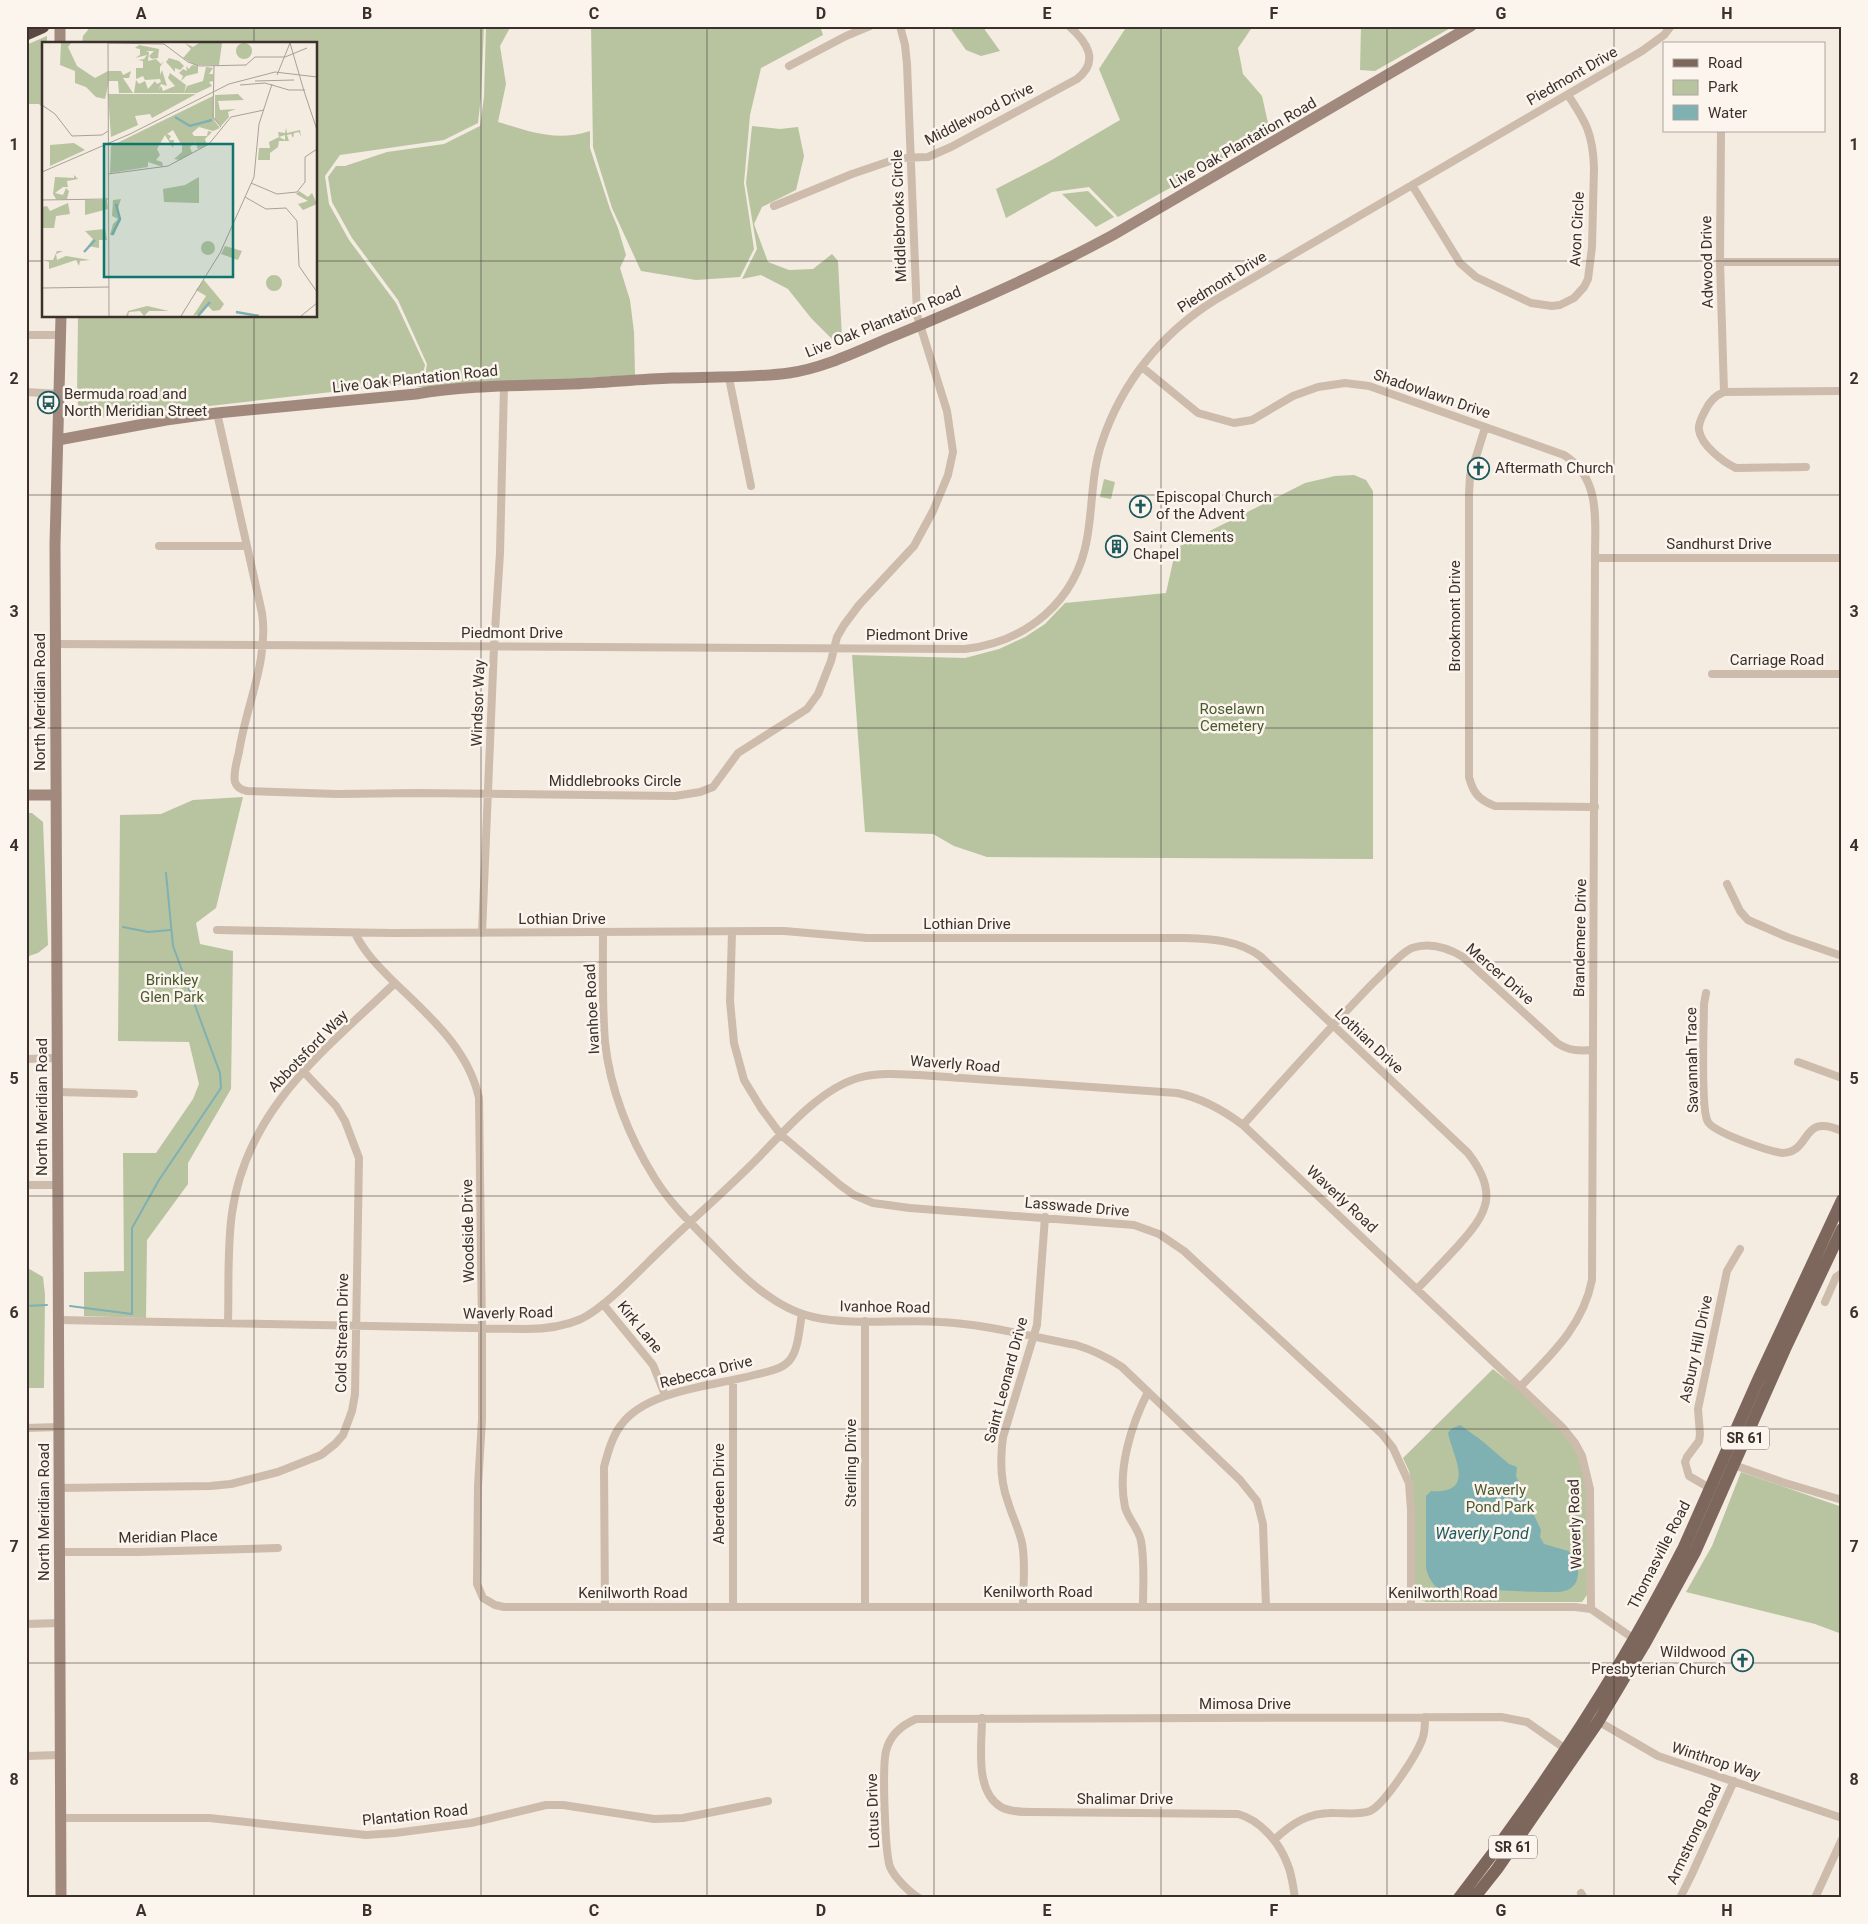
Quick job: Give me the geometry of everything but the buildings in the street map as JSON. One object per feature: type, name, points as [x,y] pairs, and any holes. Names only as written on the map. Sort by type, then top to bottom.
[{"type":"highway","points":[[26,33],[42,26]]},
{"type":"main road","points":[[60,26],[60,42]]},
{"type":"main road","name":"Live Oak Plantation Road","points":[[58,440],[166,420],[217,413],[336,403],[416,394],[447,388],[571,384],[672,378],[729,378],[803,370],[837,359],[920,325],[1049,268],[1113,235],[1472,26]]},
{"type":"main road","name":"North Meridian Road","points":[[61,318],[55,544],[61,1898]]},
{"type":"main road","points":[[26,795],[55,794]]},
{"type":"main road","name":"Thomasville Road","points":[[1474,1898],[1497,1869],[1571,1754],[1695,1552],[1728,1462],[1798,1306],[1838,1227],[1842,1200]]},
{"type":"main road","name":"Thomasville Road","points":[[1459,1898],[1530,1803],[1571,1754]]},
{"type":"street","points":[[789,66],[846,36],[870,26]]},
{"type":"street","name":"Middlebrooks Circle","points":[[217,413],[262,613],[264,645],[240,742],[235,774],[235,783],[243,790],[337,794],[675,796],[686,795],[713,787],[738,753],[807,708],[818,694],[831,661],[839,632],[849,617],[914,546],[933,511],[948,475],[952,452],[948,411],[920,325],[915,285],[908,64],[900,26]]},
{"type":"street","name":"Middlewood Drive","points":[[774,206],[852,174],[899,158],[928,156],[952,147],[1082,75],[1089,66],[1090,57],[1083,40],[1069,26]]},
{"type":"street","name":"Piedmont Drive","points":[[55,644],[964,649],[995,644],[1018,634],[1047,614],[1065,592],[1079,568],[1087,540],[1093,479],[1102,442],[1119,404],[1142,367],[1169,334],[1196,312],[1642,51],[1664,35],[1671,26]]},
{"type":"street","name":"Avon Circle","points":[[1412,186],[1460,263],[1476,277],[1531,303],[1552,306],[1568,302],[1584,287],[1590,267],[1594,168],[1588,128],[1568,95]]},
{"type":"street","name":"Adwood Drive","points":[[1721,132],[1720,262],[1724,392]]},
{"type":"street","points":[[1720,262],[1842,262]]},
{"type":"street","points":[[26,335],[61,336]]},
{"type":"street","name":"Shadowlawn Drive","points":[[1142,367],[1198,413],[1225,422],[1252,420],[1306,391],[1345,383],[1369,386],[1564,455],[1575,462],[1580,470]]},
{"type":"street","points":[[729,378],[751,486]]},
{"type":"street","name":"Windsor Way","points":[[482,933],[494,647],[500,553],[504,385]]},
{"type":"street","points":[[1806,467],[1736,468],[1728,464],[1712,451],[1700,435],[1700,422],[1708,404],[1724,392],[1842,391]]},
{"type":"street","points":[[26,392],[60,394]]},
{"type":"street","name":"Brookmont Drive","points":[[1485,428],[1470,476],[1469,494],[1469,777],[1476,795],[1484,802],[1495,806],[1595,807]]},
{"type":"street","name":"Brandemere Drive","points":[[1520,1387],[1568,1335],[1580,1315],[1589,1292],[1592,1273],[1596,558],[1595,509],[1592,491],[1580,470]]},
{"type":"street","points":[[159,546],[246,546]]},
{"type":"street","name":"Sandhurst Drive","points":[[1596,558],[1842,558]]},
{"type":"street","name":"Carriage Road","points":[[1712,674],[1842,674]]},
{"type":"street","points":[[1727,884],[1740,911],[1748,920],[1787,937],[1842,956]]},
{"type":"street","name":"Lothian Drive","points":[[217,930],[482,933],[784,931],[868,938],[1217,939],[1242,946],[1260,956],[1468,1153],[1483,1178],[1487,1195],[1482,1217],[1417,1290]]},
{"type":"street","name":"Woodside Drive","points":[[355,932],[361,945],[373,961],[452,1041],[471,1071],[476,1084],[480,1106],[482,1329],[482,1420],[478,1486],[477,1564],[479,1592],[486,1600]]},
{"type":"street","name":"Ivanhoe Road","points":[[603,932],[606,1043],[611,1073],[619,1101],[633,1136],[654,1177],[690,1222],[748,1282],[802,1314],[822,1319],[962,1324],[1076,1345],[1100,1354],[1122,1367],[1240,1480],[1257,1501],[1264,1531],[1266,1606]]},
{"type":"street","name":"Lasswade Drive","points":[[732,932],[730,1000],[733,1034],[738,1060],[744,1080],[761,1108],[781,1135],[840,1185],[854,1195],[873,1203],[910,1208],[1134,1225],[1152,1231],[1184,1251],[1382,1434],[1393,1448],[1409,1483],[1411,1510],[1411,1606]]},
{"type":"street","name":"Mercer Drive","points":[[1243,1124],[1332,1026],[1407,952],[1421,947],[1435,946],[1455,952],[1535,1024],[1566,1049],[1574,1051],[1593,1050]]},
{"type":"street","name":"Abbotsford Way","points":[[228,1323],[232,1213],[244,1163],[255,1138],[285,1091],[303,1071],[395,983]]},
{"type":"street","name":"Savannah Trace","points":[[1706,993],[1704,1108],[1710,1125],[1721,1132],[1782,1153],[1788,1153],[1798,1147],[1813,1128],[1825,1125],[1842,1131]]},
{"type":"street","points":[[26,1059],[57,1058]]},
{"type":"street","points":[[1798,1062],[1842,1078]]},
{"type":"street","name":"Cold Stream Drive","points":[[59,1488],[157,1488],[231,1484],[278,1472],[321,1455],[336,1444],[343,1435],[352,1411],[355,1394],[359,1158],[345,1121],[331,1101],[303,1071]]},
{"type":"street","name":"Waverly Road","points":[[58,1320],[526,1330],[558,1327],[582,1318],[604,1304],[742,1175],[781,1135],[834,1089],[858,1078],[888,1074],[1176,1093],[1215,1106],[1243,1124],[1563,1428],[1575,1443],[1582,1456],[1590,1489],[1591,1609]]},
{"type":"street","points":[[57,1092],[134,1094]]},
{"type":"street","points":[[26,1185],[58,1185]]},
{"type":"street","name":"Saint Leonard Drive","points":[[1023,1606],[1024,1560],[1022,1542],[1007,1500],[1001,1475],[1000,1456],[1003,1437],[1035,1337],[1045,1217]]},
{"type":"street","name":"Asbury Hill Drive","points":[[1716,1491],[1689,1476],[1685,1462],[1686,1457],[1699,1441],[1698,1409],[1726,1271],[1740,1249]]},
{"type":"street","points":[[1825,1302],[1836,1277],[1842,1273]]},
{"type":"street","name":"Kirk Lane","points":[[604,1304],[653,1365],[665,1395]]},
{"type":"street","name":"Rebecca Drive","points":[[605,1606],[604,1467],[610,1446],[621,1424],[646,1403],[665,1395],[775,1369],[788,1362],[796,1349],[802,1314]]},
{"type":"street","name":"Sterling Drive","points":[[865,1321],[865,1606]]},
{"type":"street","name":"Aberdeen Drive","points":[[733,1380],[733,1607]]},
{"type":"street","points":[[1143,1606],[1144,1556],[1141,1538],[1125,1508],[1123,1479],[1126,1452],[1140,1407],[1148,1392]]},
{"type":"street","points":[[26,1428],[59,1427]]},
{"type":"street","points":[[1728,1462],[1782,1482],[1842,1500]]},
{"type":"street","name":"Meridian Place","points":[[59,1552],[278,1548]]},
{"type":"street","name":"Kenilworth Road","points":[[486,1600],[504,1606],[1551,1606],[1591,1609]]},
{"type":"street","points":[[1591,1609],[1639,1642]]},
{"type":"street","points":[[26,1624],[59,1623]]},
{"type":"street","name":"Mimosa Drive","points":[[904,1725],[916,1719],[1487,1716],[1527,1722],[1538,1728],[1571,1754]]},
{"type":"street","points":[[1274,1840],[1294,1824],[1308,1816],[1320,1813],[1361,1813],[1376,1808],[1418,1750],[1424,1734],[1425,1717]]},
{"type":"street","name":"Shalimar Drive","points":[[982,1718],[983,1782],[989,1795],[1001,1807],[1015,1812],[1238,1814],[1254,1822],[1274,1840],[1288,1864],[1295,1898]]},
{"type":"street","name":"Winthrop Way","points":[[1593,1719],[1658,1756],[1842,1818]]},
{"type":"street","name":"Lotus Drive","points":[[904,1725],[893,1736],[886,1751],[884,1773],[887,1850],[890,1868],[917,1896]]},
{"type":"street","points":[[26,1756],[60,1755]]},
{"type":"street","name":"Armstrong Road","points":[[1680,1898],[1734,1781]]},
{"type":"street","name":"Plantation Road","points":[[61,1818],[210,1818],[366,1835],[471,1823],[546,1805],[563,1805],[654,1819],[669,1819],[683,1818],[768,1801]]},
{"type":"street","points":[[1815,1898],[1842,1839]]},
{"type":"green space","points":[[91,26],[484,26],[478,123],[444,140],[340,155],[325,176],[329,204],[349,240],[396,303],[425,365],[421,382],[111,417],[90,418],[79,413],[77,396],[78,318],[318,318],[318,42],[82,42],[83,36]]},
{"type":"green space","points":[[511,26],[500,46],[506,84],[498,122],[555,136],[566,136],[590,131],[590,148],[626,255],[620,268],[630,300],[634,332],[635,375],[413,387],[421,386],[424,383],[427,364],[398,300],[352,238],[332,202],[328,177],[336,166],[345,166],[387,152],[444,144],[480,126],[484,97],[486,27]]},
{"type":"green space","points":[[591,26],[820,26],[823,35],[761,68],[750,115],[744,183],[754,249],[740,277],[696,280],[641,271],[612,208],[593,147]]},
{"type":"green space","points":[[949,26],[985,26],[985,30],[1000,51],[981,56],[966,50]]},
{"type":"green space","points":[[1127,26],[1253,26],[1238,48],[1243,74],[1262,96],[1270,132],[1118,217],[1089,187],[1052,192],[1006,218],[996,189],[1050,161],[1120,120],[1099,69]]},
{"type":"green space","points":[[1361,26],[1454,26],[1375,71],[1360,70]]},
{"type":"green space","points":[[47,36],[47,42],[42,42],[42,107],[39,104],[26,104],[26,45]]},
{"type":"green space","points":[[752,126],[780,129],[798,127],[804,156],[796,190],[762,207],[754,224],[768,262],[789,270],[813,269],[832,254],[838,261],[842,338],[832,339],[811,318],[788,289],[761,275],[742,279],[757,249],[746,183]]},
{"type":"green space","points":[[1088,191],[1114,217],[1096,227],[1062,194]]},
{"type":"green space","name":"Roselawn Cemetery","points":[[1354,475],[1366,480],[1373,491],[1373,859],[987,857],[954,846],[933,834],[865,832],[852,655],[965,658],[999,649],[1025,637],[1045,624],[1065,603],[1166,593],[1176,548],[1305,483],[1335,476]]},
{"type":"green space","points":[[1104,479],[1115,482],[1111,499],[1100,497]]},
{"type":"green space","name":"Brinkley Glen Park","points":[[243,797],[216,908],[196,923],[200,944],[233,951],[231,1089],[188,1163],[188,1184],[147,1240],[146,1318],[84,1316],[84,1272],[124,1271],[123,1153],[156,1153],[193,1099],[199,1084],[189,1042],[118,1041],[120,815],[161,814],[193,800]]},
{"type":"green space","points":[[26,813],[32,813],[43,822],[48,945],[38,953],[26,957]]},
{"type":"green space","points":[[26,1267],[43,1277],[45,1295],[44,1388],[26,1388]]},
{"type":"green space","name":"Waverly Pond Park","points":[[1493,1369],[1553,1421],[1573,1445],[1579,1457],[1588,1507],[1587,1595],[1582,1602],[1426,1602],[1413,1594],[1413,1488],[1409,1471],[1403,1458]]},
{"type":"green space","points":[[1741,1472],[1842,1507],[1842,1634],[1815,1624],[1686,1592],[1712,1546]]},
{"type":"water","name":"Waverly Pond","points":[[1460,1425],[1509,1464],[1517,1467],[1516,1476],[1541,1530],[1540,1537],[1544,1544],[1568,1551],[1577,1556],[1578,1578],[1571,1588],[1555,1592],[1482,1590],[1452,1593],[1436,1587],[1431,1580],[1426,1568],[1426,1496],[1431,1491],[1454,1487],[1458,1480],[1459,1472],[1448,1433],[1451,1429]]},
{"type":"waterway","points":[[70,1306],[132,1314],[132,1228],[159,1180],[221,1088],[220,1073],[173,946],[166,873]]},
{"type":"waterway","points":[[123,927],[148,932],[170,930]]},
{"type":"waterway","points":[[26,1306],[47,1305]]},
{"type":"place","name":"Bermuda road and North Meridian Street","points":[[48,403]]},
{"type":"place","name":"Aftermath Church","points":[[1479,468]]},
{"type":"place","name":"Episcopal Church of the Advent","points":[[1140,506]]},
{"type":"place","name":"Saint Clements Chapel","points":[[1117,546]]},
{"type":"place","name":"Wildwood Presbyterian Church","points":[[1742,1661]]}]
